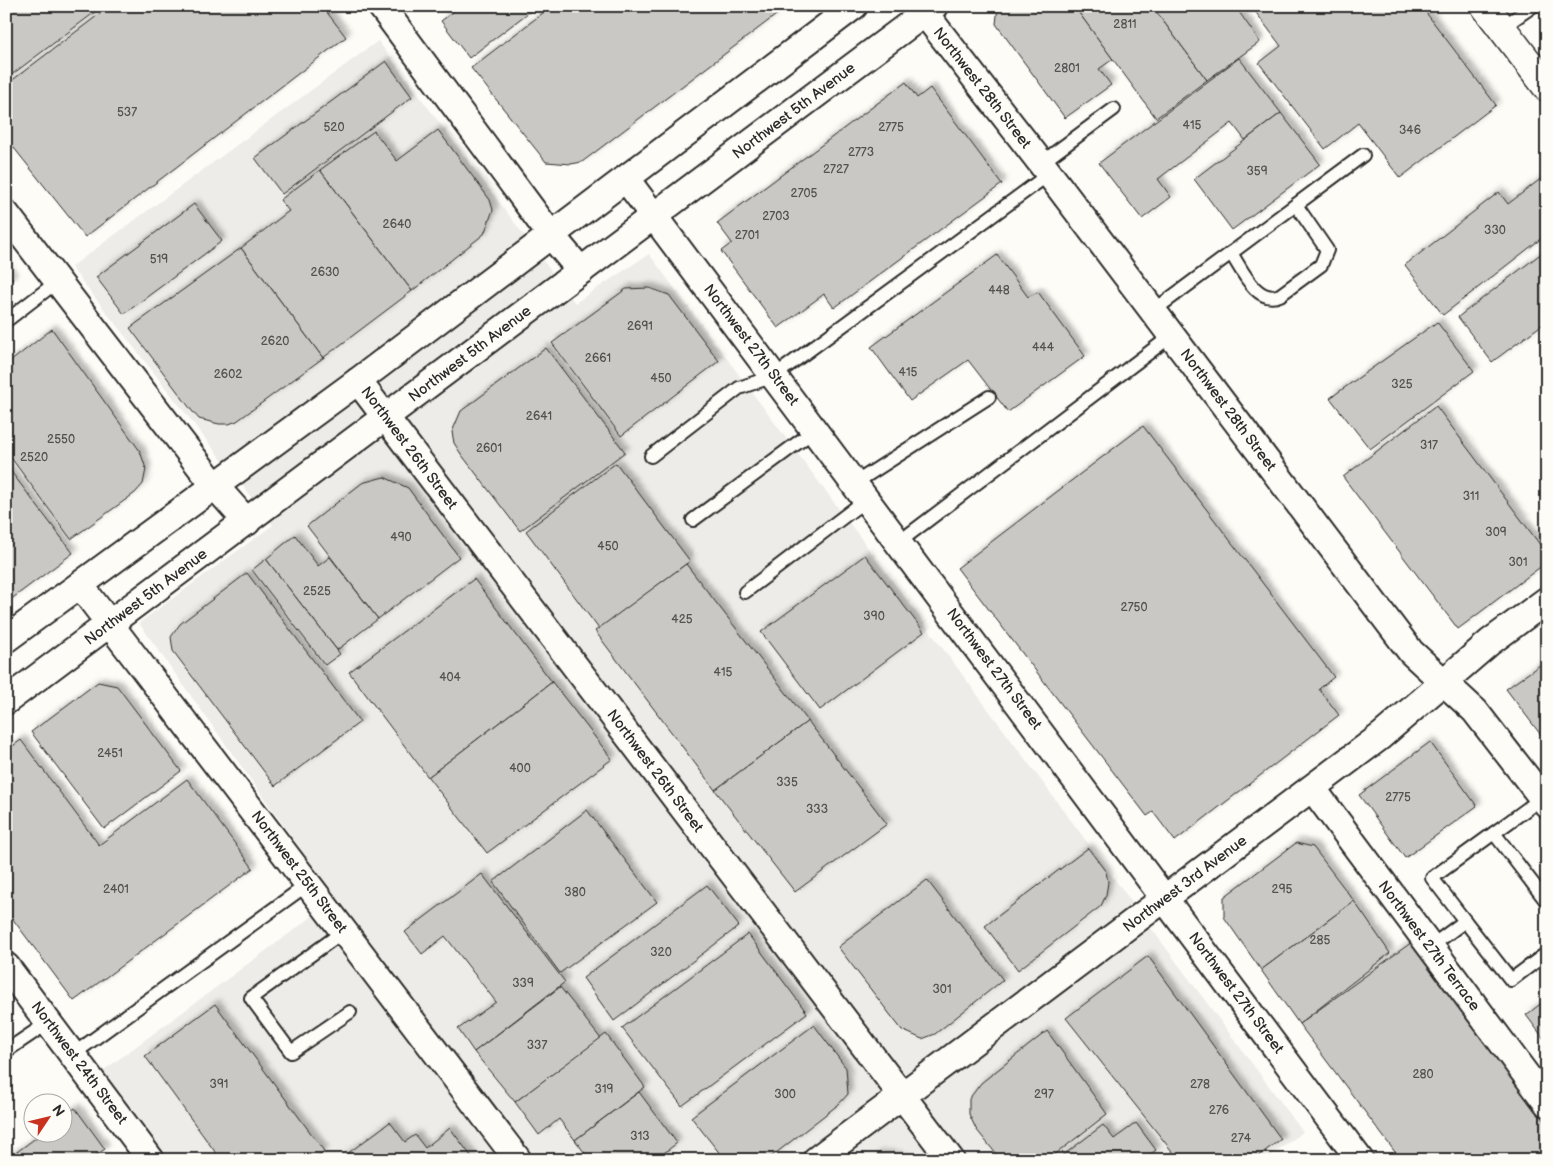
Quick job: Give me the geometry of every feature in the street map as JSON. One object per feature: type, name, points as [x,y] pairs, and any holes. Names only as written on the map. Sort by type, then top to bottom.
[{"type":"street","points":[[381,6],[550,234],[581,271]]},
{"type":"street","points":[[6,639],[358,381],[854,6]]},
{"type":"street","points":[[1485,6],[1547,88]]},
{"type":"street","name":"Northwest 28th Street","points":[[926,9],[1411,652],[1475,711],[1545,801]]},
{"type":"street","name":"Northwest 5th Avenue","points":[[6,701],[386,418],[926,9]]},
{"type":"street","name":"Northwest 27th Street","points":[[626,179],[1360,1160]]},
{"type":"street","points":[[6,214],[216,486],[247,522]]},
{"type":"street","name":"Northwest 26th Street","points":[[358,381],[951,1160]]},
{"type":"street","name":"Northwest 25th Street","points":[[80,585],[518,1160]]},
{"type":"street","name":"Northwest 3rd Avenue","points":[[816,1160],[1381,736],[1490,642],[1547,600]]},
{"type":"street","name":"Northwest 27th Terrace","points":[[1312,788],[1547,1103]]},
{"type":"street","name":"Northwest 24th Street","points":[[6,966],[151,1160]]},
{"type":"lane","points":[[1501,28],[1533,6]]},
{"type":"lane","points":[[651,456],[739,388],[774,376],[1045,169],[1114,109]]},
{"type":"lane","points":[[1153,311],[1363,155]]},
{"type":"lane","points":[[1230,253],[1259,292],[1265,297],[1273,298],[1280,295],[1308,275],[1321,265],[1326,258],[1327,250],[1296,205]]},
{"type":"lane","points":[[6,321],[58,281]]},
{"type":"lane","points":[[899,542],[1171,336]]},
{"type":"lane","points":[[745,592],[861,491],[988,397]]},
{"type":"lane","points":[[692,520],[815,430]]},
{"type":"lane","points":[[1545,801],[1494,833],[1432,878],[1511,980],[1547,953]]},
{"type":"lane","points":[[1494,833],[1547,902]]},
{"type":"lane","points":[[72,1055],[308,884]]},
{"type":"lane","points":[[1430,947],[1465,921]]},
{"type":"lane","points":[[344,931],[251,998],[291,1052],[350,1012]]},
{"type":"lane","points":[[6,1051],[49,1022]]},
{"type":"shaded area","points":[[378,41],[575,303],[649,254],[1303,1132],[1265,1160],[168,1160],[100,1073],[336,899],[139,623],[273,525],[71,267]]},
{"type":"building","points":[[6,6],[103,6],[6,79]]},
{"type":"building","points":[[110,6],[322,6],[346,37],[85,237],[6,138],[6,85]]},
{"type":"building","points":[[461,6],[537,6],[469,58],[441,21]]},
{"type":"building","points":[[552,6],[788,6],[582,162],[571,164],[546,162],[471,68]]},
{"type":"building","points":[[998,6],[1074,6],[1113,59],[1099,69],[1111,85],[1065,118],[996,24]]},
{"type":"building","points":[[1074,6],[1152,6],[1207,80],[1156,118]]},
{"type":"building","points":[[1152,6],[1235,6],[1260,42],[1207,80]]},
{"type":"building","points":[[1251,6],[1421,6],[1496,105],[1400,178],[1358,123],[1325,149],[1259,63],[1281,46]]},
{"type":"building","points":[[1239,58],[1281,113],[1245,140],[1232,123],[1158,179],[1171,197],[1142,219],[1099,163]]},
{"type":"building","points":[[386,61],[412,97],[282,194],[255,158]]},
{"type":"building","points":[[906,82],[917,98],[930,88],[1002,184],[834,308],[824,294],[778,328],[721,251],[732,243],[717,223]]},
{"type":"building","points":[[1281,113],[1320,164],[1232,230],[1194,179]]},
{"type":"building","points":[[438,130],[490,200],[493,210],[484,234],[412,291],[320,170],[374,131],[397,161]]},
{"type":"building","points":[[320,170],[412,291],[323,358],[241,248],[289,211],[280,200]]},
{"type":"building","points":[[1547,174],[1547,234],[1443,315],[1405,265],[1499,192],[1508,204]]},
{"type":"building","points":[[194,204],[222,241],[124,314],[96,277]]},
{"type":"building","points":[[241,248],[323,358],[237,421],[229,424],[219,424],[199,419],[130,328]]},
{"type":"building","points":[[1547,249],[1547,321],[1492,362],[1458,317]]},
{"type":"building","points":[[997,255],[1028,297],[1038,292],[1085,356],[1008,412],[968,360],[910,401],[871,347]]},
{"type":"building","points":[[6,270],[13,279],[6,283]]},
{"type":"building","points":[[649,288],[669,295],[719,361],[621,436],[552,343],[626,289]]},
{"type":"building","points":[[1437,322],[1474,371],[1370,449],[1330,398]]},
{"type":"building","points":[[52,329],[140,451],[146,469],[143,484],[135,493],[71,539],[6,451],[6,365]]},
{"type":"building","points":[[546,348],[625,452],[520,531],[461,454],[454,443],[452,432],[461,411]]},
{"type":"building","points":[[1436,406],[1547,554],[1547,562],[1458,629],[1343,477]]},
{"type":"building","points":[[1143,426],[1334,677],[1319,689],[1339,715],[1175,841],[1153,812],[1147,816],[957,568]]},
{"type":"building","points":[[616,463],[690,561],[599,629],[526,531]]},
{"type":"building","points":[[6,465],[73,553],[6,603]]},
{"type":"building","points":[[384,477],[408,488],[459,557],[378,619],[307,526],[362,483]]},
{"type":"building","points":[[295,535],[318,566],[330,557],[378,619],[337,650],[266,559]]},
{"type":"building","points":[[865,555],[924,632],[820,710],[761,632]]},
{"type":"building","points":[[266,559],[340,654],[325,665],[252,570]]},
{"type":"building","points":[[686,564],[808,721],[715,790],[595,631]]},
{"type":"building","points":[[247,573],[360,722],[275,786],[173,651],[171,637],[180,624]]},
{"type":"building","points":[[474,579],[552,682],[428,777],[349,672]]},
{"type":"building","points":[[1547,660],[1547,743],[1506,689]]},
{"type":"building","points":[[98,682],[117,686],[181,771],[104,829],[31,732]]},
{"type":"building","points":[[552,682],[612,759],[487,853],[428,777]]},
{"type":"building","points":[[808,721],[887,824],[795,892],[715,790]]},
{"type":"building","points":[[21,740],[99,845],[187,779],[253,868],[74,1001],[6,910],[6,751]]},
{"type":"building","points":[[1430,742],[1477,806],[1405,858],[1359,795]]},
{"type":"building","points":[[587,810],[657,902],[560,973],[493,882]]},
{"type":"building","points":[[1296,843],[1313,847],[1354,901],[1261,970],[1224,917],[1224,897]]},
{"type":"building","points":[[1088,848],[1106,872],[1108,882],[1106,895],[1101,906],[1018,970],[985,926]]},
{"type":"building","points":[[482,874],[565,982],[474,1052],[458,1029],[496,1002],[445,936],[422,954],[405,932]]},
{"type":"building","points":[[927,880],[1003,980],[935,1034],[922,1039],[902,1030],[838,947]]},
{"type":"building","points":[[707,885],[739,926],[614,1021],[583,978]]},
{"type":"building","points":[[1354,901],[1390,953],[1299,1024],[1261,970]]},
{"type":"building","points":[[748,934],[807,1013],[682,1106],[622,1028]]},
{"type":"building","points":[[1412,942],[1547,1124],[1547,1160],[1401,1160],[1299,1024]]},
{"type":"building","points":[[1148,956],[1281,1139],[1253,1160],[1179,1160],[1066,1018]]},
{"type":"building","points":[[560,987],[601,1039],[515,1102],[474,1052]]},
{"type":"building","points":[[1547,999],[1547,1043],[1526,1015]]},
{"type":"building","points":[[215,1004],[324,1151],[313,1160],[221,1160],[145,1056]]},
{"type":"building","points":[[814,1025],[846,1068],[848,1094],[839,1104],[767,1160],[725,1160],[691,1117]]},
{"type":"building","points":[[1047,1031],[1107,1114],[1048,1160],[1001,1160],[976,1129],[969,1114],[969,1099],[981,1083]]},
{"type":"building","points":[[606,1034],[645,1087],[575,1140],[559,1119],[539,1135],[515,1102]]},
{"type":"building","points":[[639,1092],[677,1143],[655,1160],[590,1160],[575,1140]]},
{"type":"building","points":[[75,1108],[105,1149],[89,1160],[6,1160],[28,1144],[72,1144],[72,1110]]},
{"type":"building","points":[[390,1122],[405,1142],[415,1135],[425,1148],[450,1128],[474,1160],[339,1160]]},
{"type":"building","points":[[1136,1123],[1156,1150],[1143,1160],[1057,1160],[1103,1125],[1114,1139]]},
{"type":"building","points":[[878,1155],[892,1156],[910,1160],[872,1160]]}]
